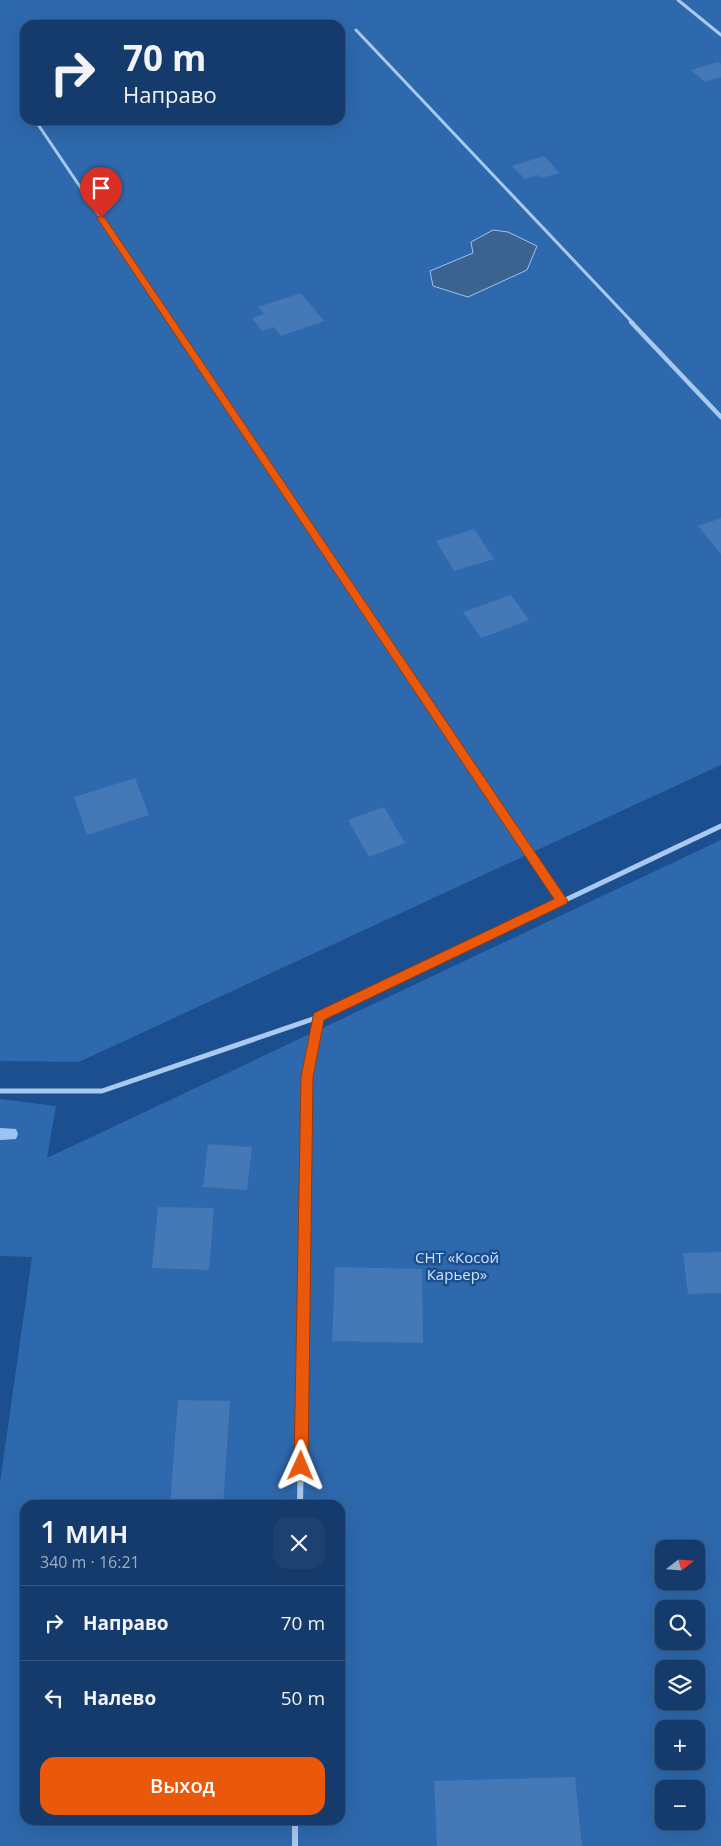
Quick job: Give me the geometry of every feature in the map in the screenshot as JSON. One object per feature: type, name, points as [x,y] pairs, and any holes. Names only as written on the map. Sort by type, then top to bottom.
[{"type":"street","points":[[678,0],[721,35]]},
{"type":"street","points":[[356,30],[721,416]]},
{"type":"street","points":[[39,125],[562,901]]},
{"type":"street","points":[[0,1091],[102,1091],[319,1017],[721,826]]},
{"type":"street","points":[[300,1500],[307,1077],[319,1017]]},
{"type":"street","points":[[295,1825],[295,1846]]},
{"type":"green space","points":[[0,0],[721,0],[721,765],[79,1062],[0,1061]]},
{"type":"green space","name":"СНТ «Косой Карьер»","points":[[721,840],[721,1846],[0,1846],[0,1483],[32,1257],[0,1256],[0,1099],[56,1106],[47,1158]]},
{"type":"shaded area","points":[[493,230],[508,232],[537,246],[527,270],[468,297],[433,286],[430,271],[473,253],[471,242]]},
{"type":"building","points":[[718,62],[721,64],[721,77],[705,82],[691,70]]},
{"type":"building","points":[[544,156],[560,173],[541,178],[538,175],[525,179],[512,166]]},
{"type":"building","points":[[301,293],[324,321],[281,336],[274,327],[262,331],[252,318],[264,314],[258,307]]},
{"type":"building","points":[[721,518],[721,554],[698,526]]},
{"type":"building","points":[[474,529],[494,559],[454,571],[436,541]]},
{"type":"building","points":[[511,595],[529,620],[481,638],[463,612]]},
{"type":"building","points":[[135,778],[149,815],[87,835],[74,797]]},
{"type":"building","points":[[384,807],[405,843],[369,857],[348,820]]},
{"type":"building","points":[[208,1144],[252,1147],[247,1190],[203,1187]]},
{"type":"building","points":[[158,1207],[214,1208],[209,1270],[152,1268]]},
{"type":"building","points":[[721,1252],[721,1293],[688,1294],[683,1253]]},
{"type":"building","points":[[335,1267],[422,1269],[423,1343],[332,1341]]},
{"type":"building","points":[[178,1400],[230,1401],[223,1500],[170,1500]]},
{"type":"building","points":[[575,1777],[582,1846],[437,1846],[434,1781]]},
{"type":"waterway","points":[[0,1134],[11,1134]]},
{"type":"route","points":[[101,218],[562,901],[319,1017],[307,1077],[301,1466]]}]
